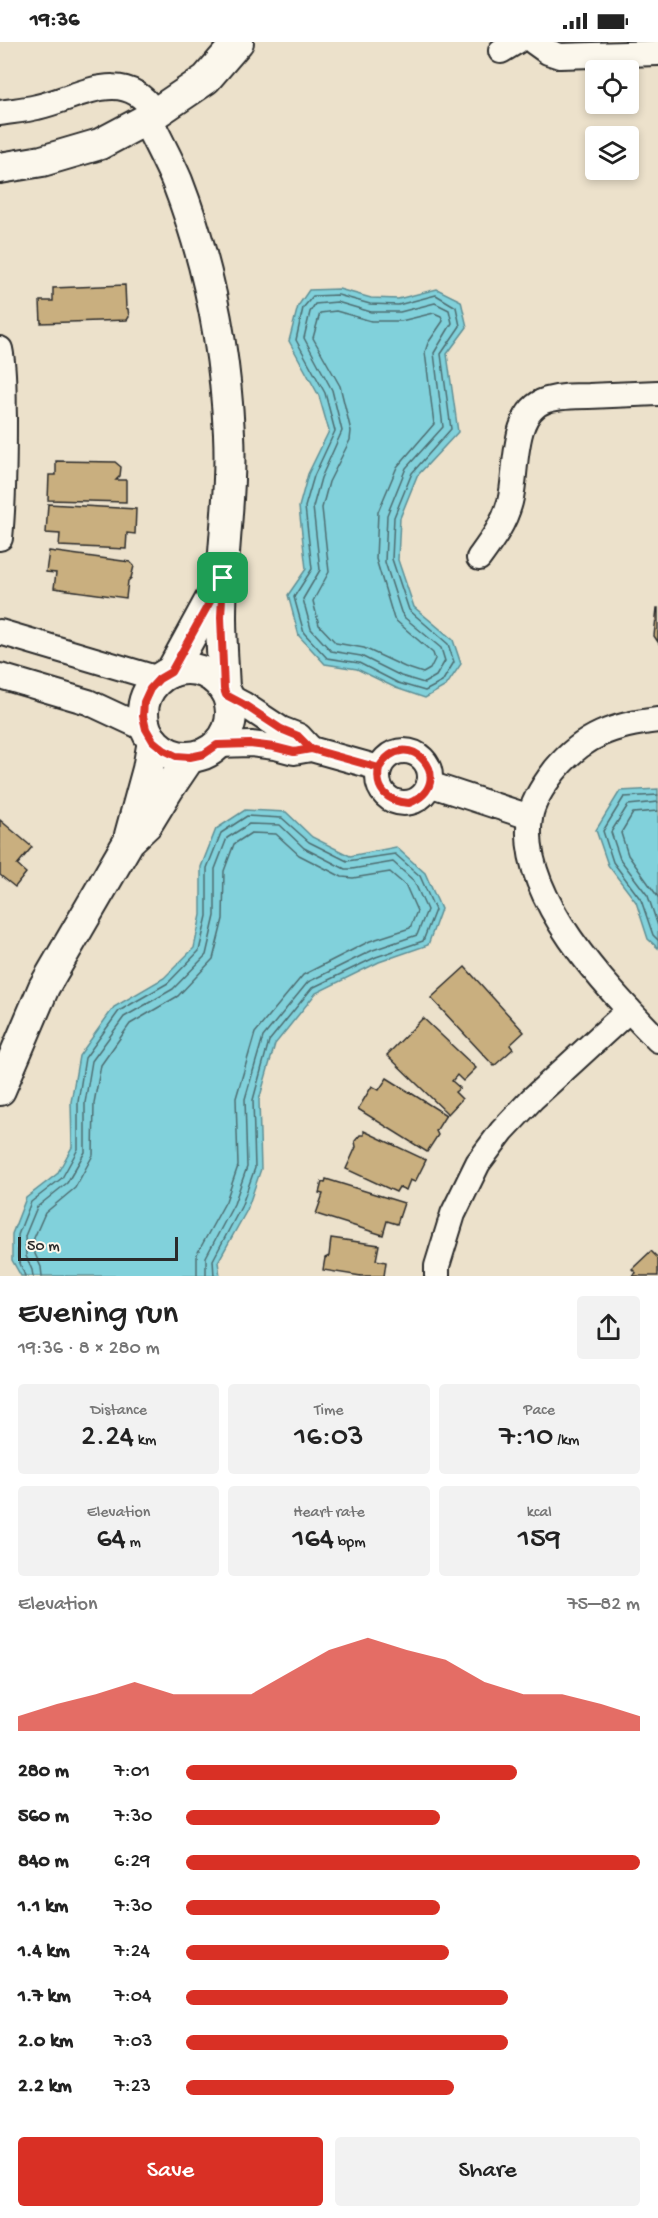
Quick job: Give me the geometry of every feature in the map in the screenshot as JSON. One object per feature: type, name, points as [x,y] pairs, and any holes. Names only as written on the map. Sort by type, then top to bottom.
[{"type":"street","points":[[0,168],[42,161],[100,144],[147,119],[206,79],[238,42]]},
{"type":"street","points":[[534,42],[548,52],[560,56],[658,53]]},
{"type":"street","points":[[0,113],[37,107],[105,86],[127,88],[145,98],[154,111],[147,119]]},
{"type":"street","points":[[147,119],[176,180],[197,245],[214,306],[224,371],[229,435],[228,518],[221,617],[225,692]]},
{"type":"street","points":[[0,349],[3,364],[4,448],[0,538]]},
{"type":"street","points":[[479,558],[500,528],[510,501],[519,434],[532,408],[545,400],[562,397],[658,393]]},
{"type":"street","points":[[129,841],[133,816],[148,769],[149,735],[143,716],[144,702],[150,689],[165,675],[223,578]]},
{"type":"street","points":[[0,632],[165,675],[185,669],[200,671],[214,678],[225,692],[230,703],[231,718],[226,733],[204,751],[169,788],[147,824],[129,841],[44,987],[0,1090]]},
{"type":"street","points":[[0,676],[88,702],[149,735],[164,750],[176,756],[250,744],[294,752],[311,749],[379,768]]},
{"type":"street","points":[[225,692],[281,729],[298,736],[311,749]]},
{"type":"street","points":[[658,720],[614,728],[586,741],[566,758],[539,794],[530,817],[529,841],[535,877],[558,922],[629,1010],[658,1040]]},
{"type":"street","points":[[406,750],[414,752],[427,763],[430,770],[429,783],[425,793],[417,799],[409,803],[400,803],[384,794],[377,777],[384,760],[391,754],[406,750]]},
{"type":"street","points":[[429,783],[530,817]]},
{"type":"street","points":[[0,1043],[44,987]]},
{"type":"street","points":[[437,1276],[437,1266],[453,1214],[478,1163],[502,1131],[532,1099],[629,1010]]},
{"type":"water","points":[[339,289],[371,298],[398,299],[437,289],[461,301],[467,327],[447,354],[458,432],[417,476],[400,518],[398,560],[414,607],[453,640],[461,664],[446,686],[425,698],[396,688],[357,669],[325,664],[299,636],[288,595],[306,569],[299,507],[308,474],[329,431],[319,396],[289,341],[298,306],[309,290]]},
{"type":"water","points":[[658,789],[658,948],[648,939],[636,902],[608,865],[596,830],[620,791]]},
{"type":"water","points":[[245,810],[286,812],[312,837],[350,856],[396,847],[425,873],[441,909],[428,945],[379,962],[316,993],[275,1044],[259,1100],[261,1169],[247,1210],[218,1262],[220,1276],[21,1276],[12,1260],[12,1234],[26,1198],[57,1174],[72,1147],[71,1102],[79,1056],[114,1007],[164,978],[194,948],[201,915],[201,867],[216,829]]},
{"type":"building","points":[[125,285],[126,308],[129,317],[127,320],[41,323],[40,301],[53,301],[53,288]]},
{"type":"building","points":[[56,461],[115,462],[121,467],[120,476],[116,480],[126,480],[126,502],[48,500],[49,475],[56,475]]},
{"type":"building","points":[[48,504],[136,509],[135,534],[127,533],[126,549],[59,546],[60,534],[46,533]]},
{"type":"building","points":[[49,551],[130,562],[134,566],[128,581],[126,598],[54,588],[56,573],[46,572]]},
{"type":"building","points":[[658,608],[658,642],[654,636]]},
{"type":"building","points":[[0,820],[32,847],[17,865],[26,873],[15,887],[0,875]]},
{"type":"building","points":[[465,967],[524,1032],[510,1045],[513,1049],[494,1066],[431,998]]},
{"type":"building","points":[[423,1018],[476,1068],[463,1081],[457,1075],[452,1081],[460,1088],[455,1092],[462,1099],[448,1114],[387,1055]]},
{"type":"building","points":[[387,1078],[446,1115],[436,1131],[438,1135],[427,1152],[358,1109],[372,1086],[379,1090]]},
{"type":"building","points":[[364,1131],[426,1160],[415,1182],[410,1180],[406,1190],[399,1187],[396,1192],[346,1169],[356,1147],[355,1141],[360,1135],[364,1135]]},
{"type":"building","points":[[326,1179],[404,1203],[397,1224],[387,1221],[383,1235],[316,1214],[323,1194],[319,1193],[322,1182],[325,1183]]},
{"type":"building","points":[[331,1238],[379,1245],[376,1260],[386,1262],[384,1276],[361,1276],[323,1270],[325,1258],[329,1256]]},
{"type":"building","points":[[651,1251],[658,1258],[658,1276],[632,1276],[636,1273],[632,1269]]},
{"type":"route","points":[[223,578],[171,672],[159,679],[150,689],[144,702],[143,716],[146,729],[153,741],[176,756],[190,757],[204,754],[217,745],[250,744],[294,752],[311,749],[379,768],[391,754],[406,750],[421,756],[427,763],[431,778],[425,793],[409,803],[391,800],[379,786],[377,777],[379,768],[311,749],[298,736],[281,729],[226,695],[221,617],[223,578]]}]
